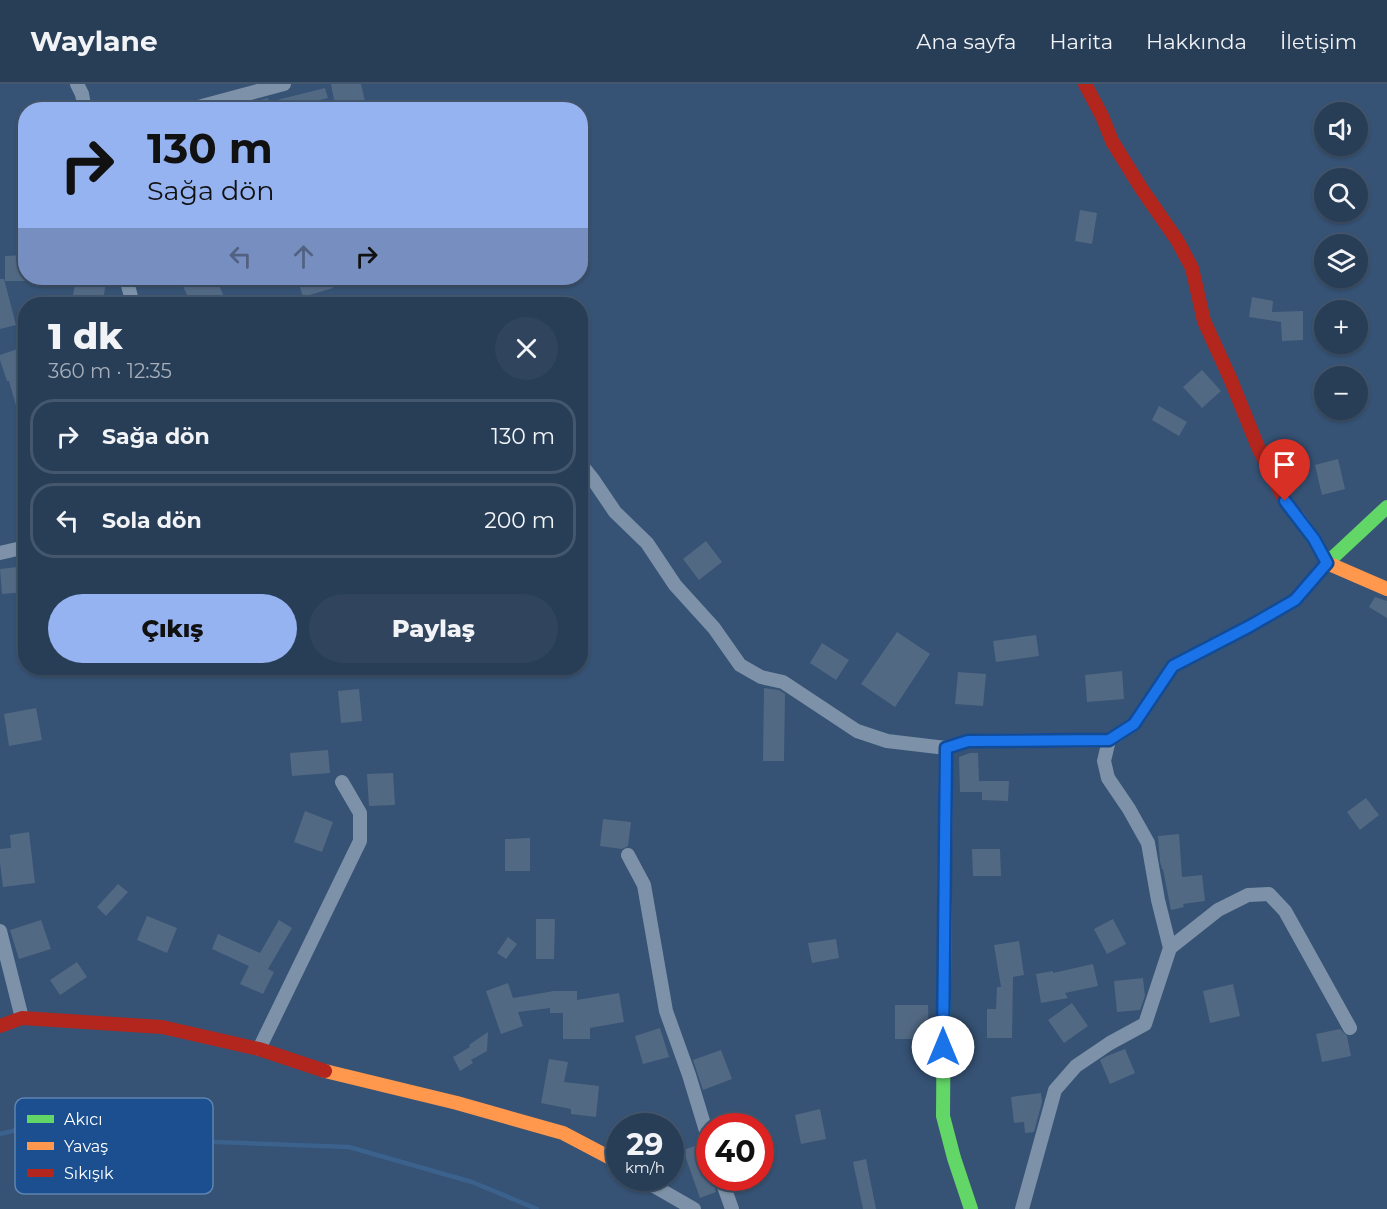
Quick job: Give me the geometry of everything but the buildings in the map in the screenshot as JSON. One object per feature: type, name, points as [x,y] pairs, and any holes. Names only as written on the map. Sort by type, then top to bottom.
[{"type":"street","points":[[77,84],[84,102]]},
{"type":"street","points":[[217,102],[284,84]]},
{"type":"street","points":[[1085,84],[1112,141],[1177,240],[1192,268],[1204,321],[1258,447],[1285,501],[1314,539],[1327,563],[1387,589]]},
{"type":"street","points":[[588,473],[615,512],[647,543],[675,585],[714,628],[740,665],[761,677],[783,682],[857,731],[887,741],[946,748],[968,741],[1109,740],[1134,724],[1173,666],[1295,600],[1327,563],[1387,507]]},
{"type":"street","points":[[0,553],[18,549]]},
{"type":"street","points":[[1022,1209],[1055,1090],[1076,1066],[1110,1043],[1145,1024],[1170,948],[1158,900],[1148,843],[1130,809],[1108,778],[1104,761],[1109,740]]},
{"type":"street","points":[[946,748],[943,1116],[971,1209]]},
{"type":"street","points":[[259,1049],[360,840],[360,813],[342,782]]},
{"type":"street","points":[[628,855],[644,885],[666,1011],[701,1113]]},
{"type":"street","points":[[1170,948],[1218,910],[1248,895],[1269,894],[1285,910],[1350,1028]]},
{"type":"street","points":[[0,931],[22,1018]]},
{"type":"street","points":[[0,1026],[22,1018],[162,1027],[259,1049],[322,1070],[457,1102],[563,1133],[606,1155]]},
{"type":"street","points":[[663,1191],[694,1209]]},
{"type":"street","points":[[726,1191],[732,1209]]},
{"type":"waterway","points":[[0,1134],[15,1130]]},
{"type":"waterway","points":[[213,1142],[349,1147],[472,1182],[537,1209]]},
{"type":"traffic: fast","points":[[1117,735],[1134,724],[1173,666],[1295,600],[1327,563],[1387,507]]},
{"type":"traffic: fast","points":[[945,853],[943,1116],[971,1209]]},
{"type":"traffic: slow","points":[[1297,516],[1314,539],[1327,563],[1387,589]]},
{"type":"traffic: slow","points":[[945,853],[946,748],[968,741],[1109,740],[1117,735]]},
{"type":"traffic: slow","points":[[325,1071],[457,1103],[563,1133],[606,1156]]},
{"type":"traffic: jam","points":[[1085,84],[1112,141],[1177,240],[1192,268],[1204,321],[1258,447],[1285,501],[1297,516]]},
{"type":"traffic: jam","points":[[0,1026],[22,1018],[162,1027],[259,1049],[325,1071]]},
{"type":"route","points":[[943,1047],[946,748],[968,741],[1109,740],[1134,724],[1173,666],[1295,600],[1327,563],[1314,539],[1285,501]]}]
